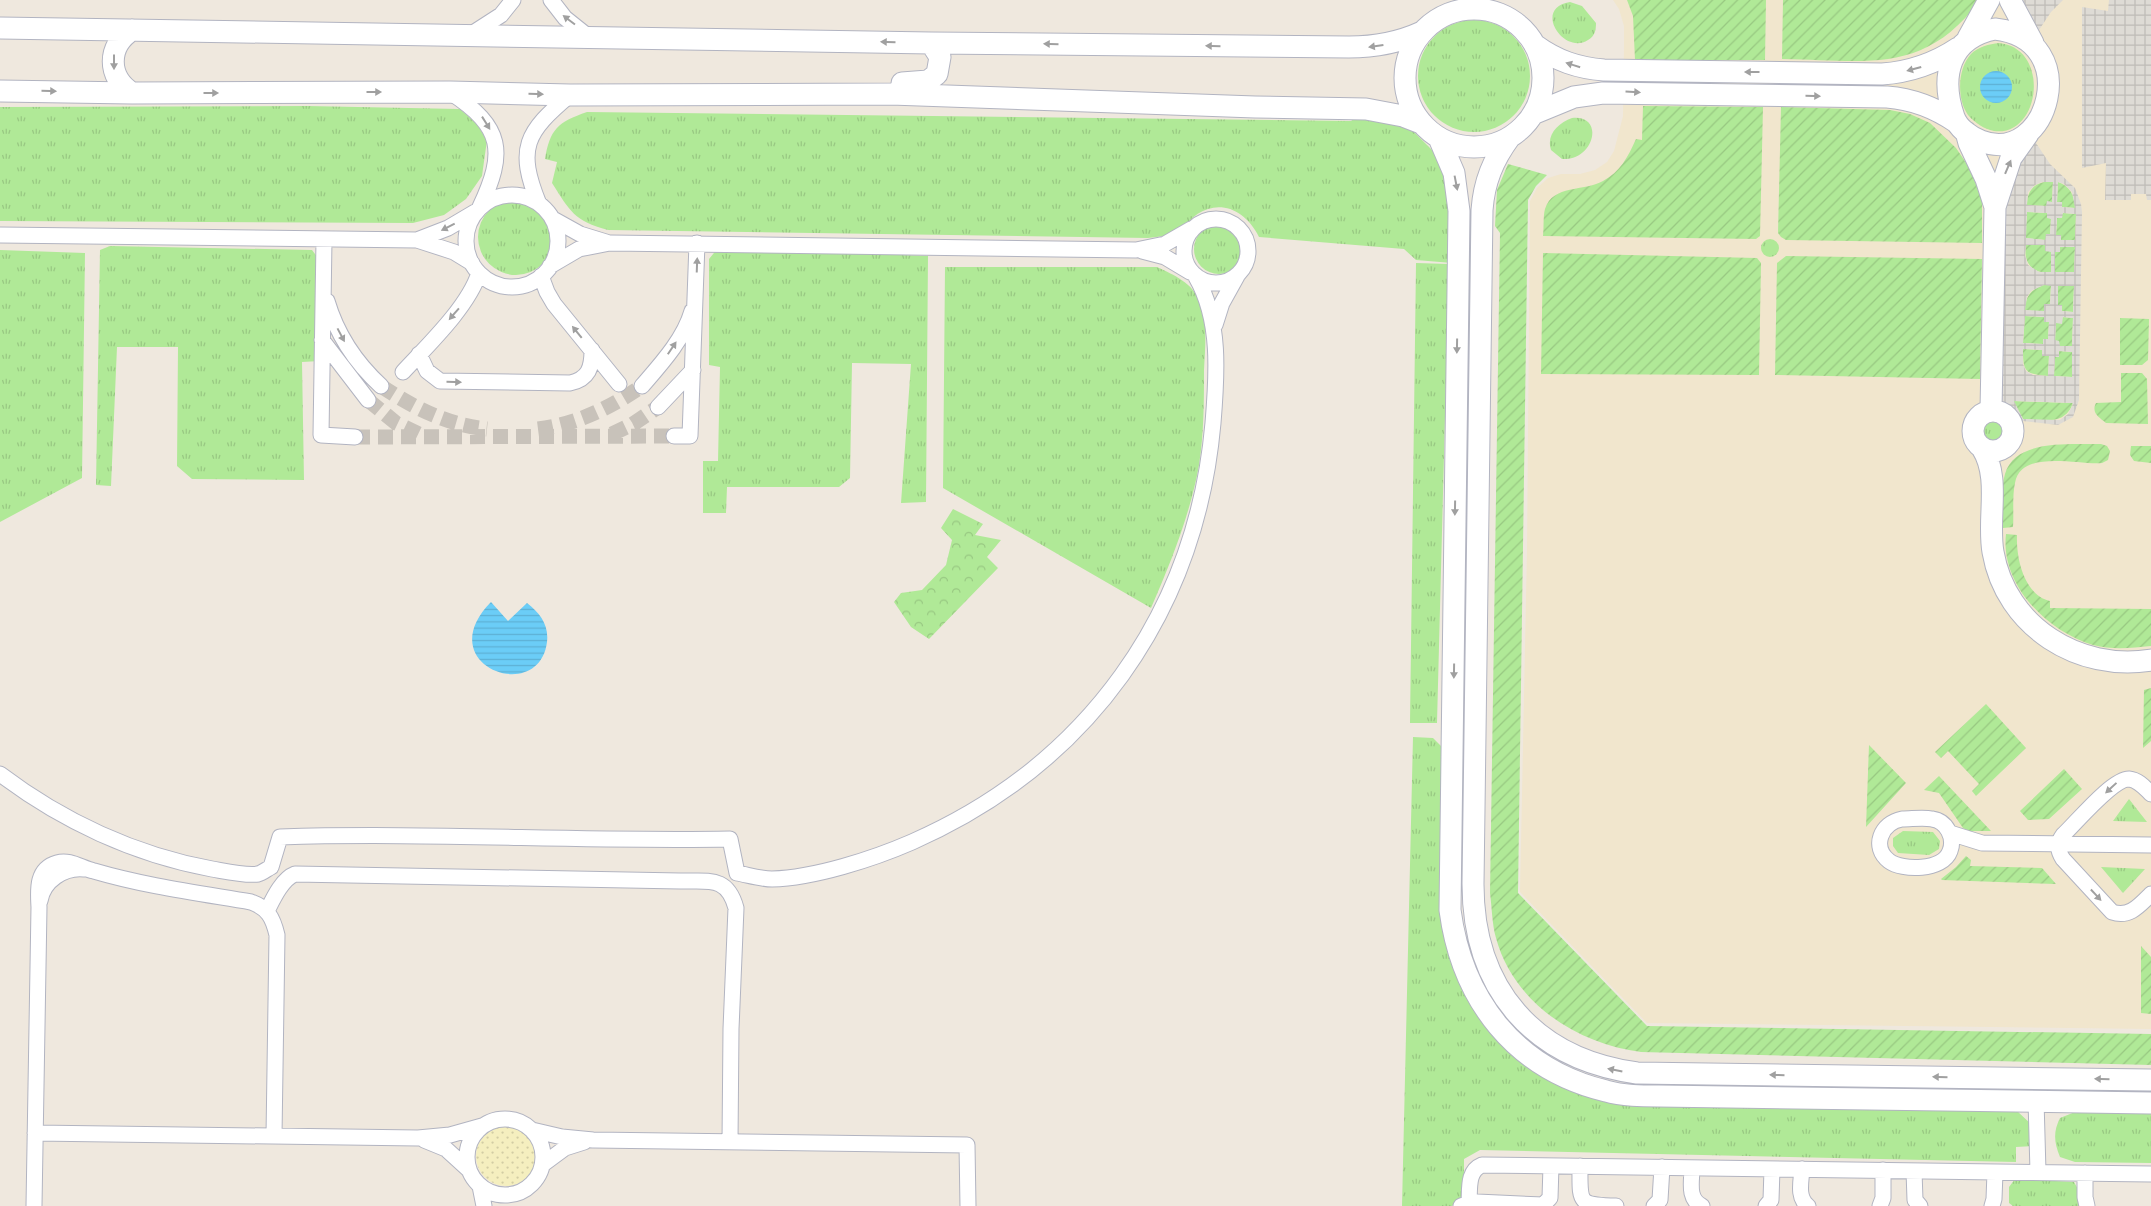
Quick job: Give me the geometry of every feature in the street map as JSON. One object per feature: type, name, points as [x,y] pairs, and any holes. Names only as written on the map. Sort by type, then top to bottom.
[{"type":"street","points":[[468,36],[500,15],[513,0]]},
{"type":"street","points":[[551,0],[565,18],[590,38]]},
{"type":"street","points":[[1989,0],[1952,62],[1948,90],[1950,104],[1986,180],[1995,207]]},
{"type":"street","points":[[1990,410],[1995,207],[2011,158],[2042,113],[2048,89],[2045,63],[2010,0]]},
{"type":"street","points":[[1449,7],[1460,10],[1477,8],[1494,11],[1505,9],[1535,45],[1541,60],[1544,75],[1542,90],[1535,113],[1524,126],[1510,137],[1487,146],[1471,147],[1454,144],[1439,138],[1421,123],[1410,104],[1404,77],[1408,56],[1422,32],[1449,7]]},
{"type":"street","points":[[0,28],[931,43],[1364,47],[1394,43],[1422,32]]},
{"type":"street","points":[[132,30],[120,40],[113,62],[116,77],[132,93]]},
{"type":"street","points":[[1535,45],[1548,54],[1574,66],[1604,70],[1882,74],[1898,73],[1930,64],[1981,32],[2002,30],[2023,36],[2034,45]]},
{"type":"street","points":[[892,94],[900,84],[908,81],[928,81],[937,74],[940,57],[931,43]]},
{"type":"street","points":[[1603,93],[1604,70]]},
{"type":"street","points":[[0,90],[132,93],[450,92],[570,95],[892,94],[1255,107],[1366,109],[1394,114],[1421,123]]},
{"type":"street","points":[[403,372],[464,303],[476,283],[475,268],[467,250],[466,236],[469,223],[478,209],[494,172],[497,152],[495,140],[489,126],[480,114],[450,92]]},
{"type":"street","points":[[1535,113],[1574,97],[1603,93],[1887,97],[1923,104],[1944,114],[1986,143],[1998,145],[2020,139],[2030,132]]},
{"type":"street","points":[[539,204],[528,173],[526,153],[528,144],[534,130],[543,118],[570,95]]},
{"type":"street","points":[[1510,137],[1487,178],[1482,210],[1473,884],[1474,915],[1482,952],[1490,974],[1502,994],[1522,1018],[1551,1044],[1592,1064],[1637,1074],[2151,1080]]},
{"type":"street","points":[[1439,138],[1454,173],[1459,211],[1450,910],[1453,936],[1460,960],[1482,1007],[1498,1027],[1537,1062],[1583,1085],[1633,1096],[2151,1103]]},
{"type":"street","points":[[417,240],[448,228],[491,200],[503,195],[515,194],[528,197],[539,204],[553,219],[580,234],[610,243]]},
{"type":"street","points":[[553,219],[558,235],[557,251],[546,271],[551,299],[618,384]]},
{"type":"street","points":[[0,236],[417,240],[454,252],[488,280],[510,287],[532,282],[579,249],[610,243],[1136,250],[1165,244],[1199,223],[1214,219],[1230,222],[1239,228],[1245,237],[1248,247],[1248,258],[1244,268],[1237,276],[1222,303],[1214,333]]},
{"type":"street","points":[[0,774],[43,804],[109,838],[179,862],[258,874],[271,867],[280,837],[333,835],[622,840],[730,839],[738,873],[771,879],[838,867],[894,850],[933,833],[998,796],[1028,774],[1083,723],[1108,696],[1130,666],[1148,635],[1174,580],[1199,506],[1206,472],[1214,403],[1214,333],[1209,304],[1185,262],[1183,251],[1185,240],[1191,229]]},
{"type":"street","points":[[324,240],[321,435],[355,436]]},
{"type":"street","points":[[674,436],[690,436],[697,244]]},
{"type":"street","points":[[1136,250],[1165,257],[1209,283],[1224,283],[1237,276]]},
{"type":"street","points":[[323,290],[339,333],[351,353],[364,371],[381,386]]},
{"type":"street","points":[[642,386],[680,337],[690,319],[695,300]]},
{"type":"street","points":[[322,340],[368,400]]},
{"type":"street","points":[[419,354],[427,371],[440,381],[570,383],[578,381],[589,371],[592,364],[592,350]]},
{"type":"street","points":[[658,407],[693,370]]},
{"type":"street","points":[[1992,449],[1975,440],[1973,427],[1979,416],[1990,410],[2007,416],[2012,426],[2010,441],[1992,449],[1987,456],[1992,472],[1993,552],[2002,581],[2019,611],[2047,638],[2081,656],[2118,663],[2151,660]]},
{"type":"street","points":[[2151,794],[2136,781],[2130,779],[2117,782],[2064,835],[2058,844],[2060,855],[2063,859],[2112,912],[2121,914],[2131,912],[2151,894]]},
{"type":"street","points":[[1902,819],[1932,819],[1943,824],[1950,833],[1952,839],[1950,853],[1936,866],[1930,867],[1897,866],[1884,856],[1880,842],[1885,827],[1891,822],[1902,819]]},
{"type":"street","points":[[1950,833],[1982,843],[2151,846]]},
{"type":"street","points":[[1950,853],[1982,843]]},
{"type":"street","points":[[34,1206],[39,880],[48,867],[64,862],[157,886],[251,902],[267,910],[273,919],[277,935],[274,1136]]},
{"type":"street","points":[[267,910],[284,883],[291,875],[295,874],[717,882],[725,886],[732,894],[736,908],[731,1029],[730,1142]]},
{"type":"street","points":[[1852,1076],[1852,1098]]},
{"type":"street","points":[[2036,1100],[2038,1172]]},
{"type":"street","points":[[35,1133],[418,1138],[450,1135],[482,1126],[494,1120],[508,1118],[521,1122],[532,1130],[542,1146],[542,1166]]},
{"type":"street","points":[[469,1170],[466,1158],[468,1146],[474,1134],[482,1126]]},
{"type":"street","points":[[532,1130],[562,1137],[593,1140],[967,1145],[968,1206]]},
{"type":"street","points":[[418,1138],[433,1142],[446,1149],[469,1170],[480,1186],[484,1206]]},
{"type":"street","points":[[480,1186],[498,1195],[518,1193],[534,1182],[542,1166],[565,1148],[593,1140]]},
{"type":"street","points":[[1551,1166],[1550,1198],[1543,1205],[1465,1204],[1471,1176],[1477,1167],[1487,1165],[2151,1174]]},
{"type":"street","points":[[1580,1166],[1580,1195],[1583,1200],[1591,1205],[1616,1206]]},
{"type":"street","points":[[1654,1206],[1660,1200],[1662,1167]]},
{"type":"street","points":[[1692,1168],[1692,1197],[1695,1202],[1702,1206]]},
{"type":"street","points":[[1766,1206],[1771,1200],[1772,1169]]},
{"type":"street","points":[[1802,1169],[1801,1194],[1802,1199],[1808,1206]]},
{"type":"street","points":[[1880,1206],[1883,1198],[1883,1170]]},
{"type":"street","points":[[1914,1171],[1914,1195],[1915,1200],[1920,1206]]},
{"type":"street","points":[[1993,1206],[1995,1172]]},
{"type":"street","points":[[2085,1173],[2087,1206]]},
{"type":"street","points":[[524,1206],[526,1189]]},
{"type":"shaded area","points":[[1613,0],[2151,0],[2151,1029],[1647,1023],[1520,892],[1527,550],[1530,201],[1537,188],[1548,178],[1561,174],[1580,174],[1595,170],[1607,162],[1614,151],[1623,116],[1624,26],[1619,9]]},
{"type":"shaded area","points":[[2014,0],[2063,0],[2051,12],[2039,30],[2036,30]]},
{"type":"shaded area","points":[[2109,0],[2151,0],[2151,200],[2147,200],[2146,194],[2131,194],[2131,200],[2105,200],[2106,163],[2082,168],[2082,7],[2108,11]]},
{"type":"shaded area","points":[[2036,143],[2050,164],[2075,188],[2082,212],[2079,400],[2073,417],[2058,425],[2022,421],[2007,409],[2001,398],[2005,179],[2025,150]],"holes":[[[2042,182],[2053,182],[2052,202],[2047,201],[2046,206],[2027,205],[2028,192],[2035,185]],[[2058,182],[2064,184],[2072,192],[2075,208],[2062,207],[2062,202],[2057,202]],[[2027,212],[2047,213],[2047,218],[2051,219],[2050,234],[2046,234],[2045,240],[2026,238]],[[2063,213],[2076,214],[2075,240],[2061,240],[2061,235],[2056,235],[2057,218],[2062,218]],[[2026,245],[2045,245],[2045,251],[2051,252],[2051,272],[2039,272],[2028,265],[2025,255]],[[2060,247],[2075,247],[2074,272],[2055,272],[2055,252],[2060,252]],[[2044,285],[2051,286],[2050,304],[2044,304],[2044,311],[2025,310],[2027,297],[2031,291]],[[2058,286],[2074,286],[2073,312],[2062,311],[2062,305],[2058,305]],[[2025,316],[2044,317],[2044,322],[2049,322],[2048,339],[2043,339],[2043,344],[2023,343]],[[2063,317],[2073,318],[2072,346],[2060,346],[2059,341],[2055,340],[2056,323],[2062,324]],[[2023,349],[2042,350],[2042,356],[2049,356],[2048,376],[2033,375],[2026,371],[2023,364]],[[2059,351],[2072,352],[2072,377],[2054,376],[2055,357],[2059,357]],[[2014,401],[2072,403],[2068,414],[2060,420],[2023,419]]]},
{"type":"green space","points":[[1627,0],[1766,0],[1765,60],[1635,60],[1633,16]]},
{"type":"green space","points":[[1783,0],[1980,0],[1959,24],[1937,41],[1915,52],[1892,58],[1867,61],[1840,61],[1782,59]]},
{"type":"green space","points":[[1570,2],[1582,6],[1596,23],[1594,35],[1588,40],[1579,43],[1570,42],[1562,37],[1556,29],[1553,13],[1559,6]]},
{"type":"green space","points":[[1474,20],[1495,24],[1513,37],[1526,55],[1530,76],[1526,97],[1513,115],[1495,128],[1474,132],[1453,128],[1435,115],[1422,97],[1418,76],[1422,55],[1435,37],[1453,24]]},
{"type":"green space","points":[[1999,43],[2016,48],[2027,60],[2033,75],[2034,91],[2030,107],[2022,120],[2010,129],[1994,131],[1980,125],[1968,115],[1964,109],[1960,85],[1963,68],[1971,54],[1984,46]]},
{"type":"green space","points":[[307,106],[460,109],[477,124],[487,140],[482,176],[466,199],[444,215],[413,223],[0,221],[0,107]]},
{"type":"green space","points":[[1643,106],[1763,107],[1760,236],[1756,239],[1543,236],[1544,212],[1549,201],[1562,192],[1603,181],[1623,163],[1636,139],[1642,140]]},
{"type":"green space","points":[[1781,107],[1890,110],[1910,114],[1930,123],[1956,148],[1971,170],[1982,201],[1982,243],[1786,240],[1781,237],[1778,233]]},
{"type":"green space","points":[[587,112],[1351,121],[1359,115],[1380,116],[1413,131],[1440,158],[1448,179],[1452,263],[1416,260],[1404,249],[1259,237],[1251,224],[1242,215],[1220,207],[1209,209],[1199,214],[1189,222],[1180,234],[1148,238],[608,230],[587,223],[574,214],[552,183],[557,162],[545,159],[550,140],[557,128],[569,119]]},
{"type":"green space","points":[[1572,118],[1582,119],[1589,123],[1592,130],[1592,138],[1582,153],[1573,158],[1562,159],[1551,150],[1550,139],[1558,126]]},
{"type":"green space","points":[[1508,164],[1547,175],[1536,186],[1528,200],[1518,893],[1647,1026],[2151,1034],[2151,1065],[1641,1052],[1617,1048],[1572,1030],[1552,1017],[1533,1001],[1517,983],[1505,962],[1496,938],[1490,893],[1500,233],[1495,226],[1497,190]]},
{"type":"green space","points":[[2053,181],[2052,202],[2047,206],[2027,205],[2027,199],[2034,187],[2038,184]]},
{"type":"green space","points":[[2058,182],[2066,186],[2071,192],[2075,208],[2062,207],[2057,202]]},
{"type":"green space","points":[[516,199],[531,202],[543,210],[551,222],[554,237],[551,252],[543,264],[531,272],[516,275],[501,272],[489,264],[481,252],[478,237],[481,222],[489,210],[501,202]]},
{"type":"green space","points":[[2027,212],[2047,213],[2051,219],[2050,235],[2045,240],[2025,238]]},
{"type":"green space","points":[[2063,213],[2076,214],[2075,240],[2061,240],[2056,235],[2057,218]]},
{"type":"green space","points":[[1214,224],[1224,224],[1237,231],[1244,244],[1244,254],[1237,267],[1224,274],[1214,274],[1205,270],[1198,263],[1194,254],[1194,244],[1198,235],[1205,228]]},
{"type":"green space","points":[[1766,239],[1774,239],[1779,244],[1777,255],[1766,257],[1761,252],[1761,244]]},
{"type":"green space","points":[[2026,245],[2046,245],[2051,251],[2051,272],[2039,271],[2030,266],[2026,257]]},
{"type":"green space","points":[[110,246],[312,250],[318,258],[320,361],[302,362],[304,480],[192,479],[177,466],[178,347],[117,347],[111,486],[96,485],[100,250]]},
{"type":"green space","points":[[2060,247],[2075,247],[2074,272],[2055,272],[2055,252]]},
{"type":"green space","points":[[718,248],[928,256],[926,502],[901,503],[911,364],[852,363],[850,478],[839,487],[727,487],[726,513],[703,513],[703,461],[718,461],[720,367],[709,365],[709,259]]},
{"type":"green space","points":[[0,250],[85,253],[82,478],[0,522]]},
{"type":"green space","points":[[1543,253],[1757,258],[1761,263],[1759,375],[1541,374]]},
{"type":"green space","points":[[1786,256],[1982,259],[1980,379],[1775,375],[1777,263]]},
{"type":"green space","points":[[1416,263],[1449,264],[1437,723],[1410,723]]},
{"type":"green space","points":[[945,267],[1157,267],[1182,280],[1197,295],[1203,310],[1205,336],[1202,441],[1199,465],[1191,502],[1179,538],[1151,608],[943,488]]},
{"type":"green space","points":[[2044,285],[2051,285],[2050,305],[2044,312],[2025,310],[2026,301],[2030,294]]},
{"type":"green space","points":[[2058,286],[2074,286],[2073,312],[2062,311],[2058,305]]},
{"type":"green space","points":[[2025,316],[2044,317],[2049,322],[2048,339],[2043,344],[2023,343]]},
{"type":"green space","points":[[2062,317],[2073,318],[2072,346],[2059,346],[2055,341],[2056,323]]},
{"type":"green space","points":[[2120,318],[2149,319],[2148,360],[2142,365],[2120,365]]},
{"type":"green space","points":[[2023,349],[2043,350],[2049,356],[2048,376],[2030,373],[2027,370],[2024,363]]},
{"type":"green space","points":[[2059,351],[2072,352],[2072,377],[2054,376],[2055,357]]},
{"type":"green space","points":[[2121,373],[2142,373],[2147,379],[2148,424],[2106,423],[2095,412],[2096,403],[2121,402]]},
{"type":"green space","points":[[2013,401],[2073,403],[2065,415],[2052,420],[2046,420],[2023,419]]},
{"type":"green space","points":[[1993,418],[2002,422],[2006,431],[2002,440],[1993,444],[1984,440],[1980,431],[1984,422]]},
{"type":"green space","points":[[2061,444],[2101,444],[2107,446],[2110,451],[2108,460],[2102,463],[2039,462],[2019,472],[2014,488],[2013,527],[2003,528],[2003,480],[2011,462],[2020,454],[2032,449]]},
{"type":"green space","points":[[2131,446],[2151,446],[2151,463],[2134,461],[2130,455]]},
{"type":"green space","points":[[953,509],[983,524],[975,535],[1001,540],[987,557],[998,568],[929,639],[911,627],[894,602],[901,593],[922,590],[946,565],[952,540],[941,528]]},
{"type":"green space","points":[[2006,534],[2017,535],[2018,554],[2023,574],[2034,591],[2050,601],[2050,608],[2151,609],[2151,646],[2129,648],[2100,647],[2076,639],[2044,618],[2030,604],[2019,588],[2011,571],[2006,553]]},
{"type":"green space","points":[[2151,688],[2151,741],[2143,748],[2144,690]]},
{"type":"green space","points":[[1986,704],[2026,748],[1976,796],[1972,791],[1979,784],[1948,751],[1941,758],[1935,752]]},
{"type":"green space","points":[[1413,737],[1433,738],[1441,746],[1442,897],[1450,948],[1554,1080],[2017,1111],[2032,1125],[2034,1146],[2016,1147],[2016,1162],[1480,1150],[1464,1159],[1464,1194],[1452,1206],[1402,1206]]},
{"type":"green space","points":[[1869,745],[1906,783],[1866,827]]},
{"type":"green space","points":[[2064,769],[2082,789],[2049,819],[2028,820],[2020,811]]},
{"type":"green space","points":[[1939,776],[1991,831],[1969,831],[1963,828],[1939,793],[1924,790]]},
{"type":"green space","points":[[2129,799],[2147,822],[2113,821]]},
{"type":"green space","points":[[1903,831],[1933,832],[1940,841],[1939,849],[1929,855],[1898,853],[1893,846],[1893,838]]},
{"type":"green space","points":[[1966,856],[1971,860],[1970,866],[2042,868],[2056,884],[1941,879]]},
{"type":"green space","points":[[2101,867],[2145,869],[2123,893]]},
{"type":"green space","points":[[2141,946],[2151,957],[2151,1014],[2141,1013]]},
{"type":"green space","points":[[2075,1112],[2151,1113],[2151,1163],[2075,1162],[2060,1157],[2056,1147],[2056,1128],[2060,1118]]},
{"type":"green space","points":[[2015,1179],[2074,1182],[2079,1191],[2079,1206],[2013,1206],[2009,1203],[2009,1187]]},
{"type":"sand","points":[[506,1126],[523,1131],[531,1139],[536,1156],[531,1173],[523,1181],[506,1186],[489,1181],[481,1173],[476,1156],[481,1139],[489,1131]]},
{"type":"water","points":[[1996,71],[2002,72],[2007,76],[2011,81],[2011,93],[2007,98],[2002,102],[1996,103],[1990,102],[1985,98],[1981,93],[1980,87],[1981,81],[1985,76],[1990,72]]},
{"type":"water","points":[[491,602],[508,621],[527,603],[543,620],[547,630],[547,642],[540,661],[526,672],[509,674],[493,670],[479,659],[472,644],[475,624]]},
{"type":"tunnel","points":[[381,386],[432,414],[459,424],[487,429]]},
{"type":"tunnel","points":[[538,429],[552,427],[593,414],[642,386]]},
{"type":"tunnel","points":[[368,400],[396,423],[421,435]]},
{"type":"tunnel","points":[[612,434],[633,424],[658,407]]},
{"type":"tunnel","points":[[355,437],[674,436]]}]
